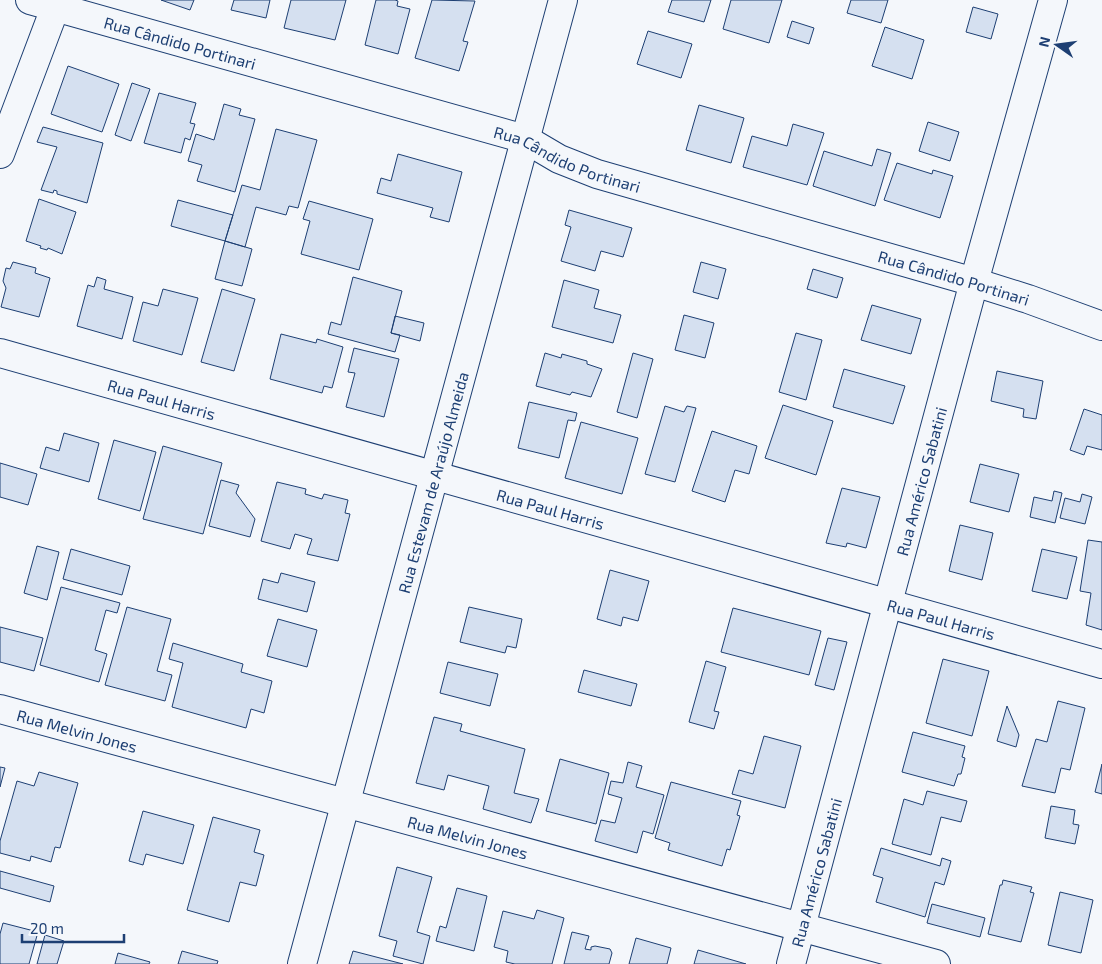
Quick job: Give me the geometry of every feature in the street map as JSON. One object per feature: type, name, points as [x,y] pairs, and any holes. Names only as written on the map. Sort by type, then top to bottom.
[{"type":"street","name":"Rua Estevam de Araújo Almeida","points":[[302,964],[563,0]]},
{"type":"street","name":"Rua Américo Sabatini","points":[[791,964],[974,282],[1053,0]]},
{"type":"street","name":"Rua Cândido Portinari","points":[[48,2],[525,139],[559,159],[596,174],[974,282],[1102,326]]},
{"type":"street","points":[[0,154],[48,2]]},
{"type":"street","name":"Rua Paul Harris","points":[[0,353],[1102,664]]},
{"type":"street","name":"Rua Melvin Jones","points":[[0,709],[936,964]]},
{"type":"building","points":[[161,0],[194,0],[190,10]]},
{"type":"building","points":[[234,0],[270,0],[266,18],[231,10]]},
{"type":"building","points":[[291,0],[346,0],[335,40],[284,28]]},
{"type":"building","points":[[376,0],[395,0],[398,1],[397,6],[410,9],[398,54],[365,45]]},
{"type":"building","points":[[432,0],[475,1],[463,41],[468,42],[459,71],[415,58]]},
{"type":"building","points":[[672,0],[711,0],[704,22],[668,12]]},
{"type":"building","points":[[731,0],[782,0],[769,43],[723,29]]},
{"type":"building","points":[[851,0],[888,0],[881,23],[847,13]]},
{"type":"building","points":[[973,7],[998,14],[991,39],[966,32]]},
{"type":"building","points":[[792,21],[814,28],[809,44],[787,37]]},
{"type":"building","points":[[885,27],[924,40],[912,79],[872,66]]},
{"type":"building","points":[[648,31],[692,44],[681,78],[637,64]]},
{"type":"building","points":[[68,66],[119,84],[102,132],[51,114]]},
{"type":"building","points":[[132,83],[150,89],[131,141],[115,135]]},
{"type":"building","points":[[159,93],[196,103],[190,123],[195,124],[190,140],[185,138],[181,153],[144,143]]},
{"type":"building","points":[[224,104],[241,109],[239,115],[255,119],[235,192],[197,181],[202,165],[188,161],[196,134],[214,140]]},
{"type":"building","points":[[699,105],[744,118],[731,163],[686,150]]},
{"type":"building","points":[[928,122],[959,132],[950,161],[919,151]]},
{"type":"building","points":[[793,124],[824,133],[807,185],[743,167],[752,136],[787,146]]},
{"type":"building","points":[[43,127],[103,143],[87,203],[57,194],[57,191],[54,190],[53,193],[41,190],[57,147],[37,142]]},
{"type":"building","points":[[276,129],[317,140],[298,208],[289,206],[286,215],[256,207],[245,247],[225,241],[242,185],[260,190]]},
{"type":"building","points":[[877,149],[891,153],[875,206],[813,186],[824,151],[872,166]]},
{"type":"building","points":[[398,154],[462,172],[449,222],[430,217],[433,208],[377,193],[381,178],[391,181]]},
{"type":"building","points":[[897,163],[932,174],[933,170],[953,176],[940,218],[884,200]]},
{"type":"building","points":[[39,199],[76,212],[62,254],[48,248],[47,250],[40,248],[41,246],[26,241]]},
{"type":"building","points":[[178,200],[233,215],[225,241],[171,226]]},
{"type":"building","points":[[309,201],[373,219],[359,270],[301,254],[310,221],[303,219]]},
{"type":"building","points":[[569,210],[632,228],[623,257],[601,251],[595,271],[561,261],[571,227],[565,225]]},
{"type":"building","points":[[225,241],[252,249],[242,286],[215,279]]},
{"type":"building","points":[[13,262],[36,268],[35,273],[50,278],[39,317],[1,307],[6,288],[3,281],[6,268],[10,269]]},
{"type":"building","points":[[701,262],[726,269],[718,299],[693,292]]},
{"type":"building","points":[[813,269],[843,278],[837,298],[807,289]]},
{"type":"building","points":[[97,277],[106,280],[104,289],[133,297],[122,339],[77,326],[88,285],[94,287]]},
{"type":"building","points":[[353,277],[402,291],[391,333],[400,335],[395,352],[328,334],[331,322],[341,325]]},
{"type":"building","points":[[564,280],[599,290],[594,308],[621,315],[613,343],[552,327]]},
{"type":"building","points":[[163,289],[198,298],[182,355],[133,341],[143,302],[158,306]]},
{"type":"building","points":[[222,289],[255,299],[234,371],[201,362]]},
{"type":"building","points":[[872,305],[921,319],[911,354],[861,340]]},
{"type":"building","points":[[684,315],[714,323],[705,358],[675,350]]},
{"type":"building","points":[[395,316],[424,323],[420,341],[391,333]]},
{"type":"building","points":[[796,333],[822,340],[806,400],[779,392]]},
{"type":"building","points":[[281,334],[316,343],[317,339],[343,347],[332,388],[324,386],[322,393],[270,379]]},
{"type":"building","points":[[354,348],[399,359],[384,417],[346,407],[355,373],[348,372]]},
{"type":"building","points":[[545,353],[561,358],[562,354],[587,361],[587,364],[602,369],[591,397],[572,392],[570,395],[536,386]]},
{"type":"building","points":[[633,353],[653,359],[637,418],[617,412]]},
{"type":"building","points":[[844,369],[905,386],[893,424],[833,407]]},
{"type":"building","points":[[997,371],[1043,381],[1036,419],[1023,417],[1024,409],[991,401]]},
{"type":"building","points":[[529,402],[577,413],[575,421],[568,420],[559,458],[518,448]]},
{"type":"building","points":[[783,405],[833,421],[816,475],[765,458]]},
{"type":"building","points":[[665,406],[684,412],[687,406],[696,408],[675,482],[645,474]]},
{"type":"building","points":[[1084,409],[1102,415],[1102,450],[1087,446],[1084,455],[1070,450]]},
{"type":"building","points":[[581,422],[638,438],[622,494],[565,478]]},
{"type":"building","points":[[712,431],[757,446],[749,474],[735,470],[725,502],[692,491]]},
{"type":"building","points":[[64,433],[99,443],[89,482],[40,468],[46,447],[59,451]]},
{"type":"building","points":[[114,440],[156,452],[140,511],[98,499]]},
{"type":"building","points":[[163,446],[222,463],[203,534],[143,519]]},
{"type":"building","points":[[0,463],[37,474],[28,505],[0,497]]},
{"type":"building","points":[[980,464],[1019,474],[1009,512],[970,502]]},
{"type":"building","points":[[221,480],[239,485],[236,493],[255,519],[250,537],[209,526]]},
{"type":"building","points":[[277,482],[306,489],[305,494],[322,499],[324,494],[348,500],[345,513],[350,514],[338,561],[307,554],[312,539],[295,534],[290,549],[261,541]]},
{"type":"building","points":[[842,488],[880,497],[866,548],[847,543],[846,547],[826,543]]},
{"type":"building","points":[[1054,491],[1062,493],[1055,523],[1030,517],[1034,497],[1052,501]]},
{"type":"building","points":[[1082,494],[1092,497],[1085,524],[1060,518],[1065,498],[1080,502]]},
{"type":"building","points":[[960,525],[993,533],[982,580],[949,571]]},
{"type":"building","points":[[1088,540],[1102,542],[1102,630],[1086,625],[1091,593],[1080,591]]},
{"type":"building","points":[[37,546],[59,552],[47,600],[24,593]]},
{"type":"building","points":[[71,549],[130,566],[122,595],[63,579]]},
{"type":"building","points":[[1042,549],[1077,557],[1067,599],[1032,591]]},
{"type":"building","points":[[610,570],[649,581],[638,621],[623,617],[621,626],[597,619]]},
{"type":"building","points":[[281,573],[315,582],[307,612],[258,599],[263,579],[278,583]]},
{"type":"building","points":[[61,587],[120,603],[117,613],[106,610],[95,650],[107,654],[99,682],[40,665]]},
{"type":"building","points":[[127,607],[171,619],[157,671],[172,675],[165,701],[105,685]]},
{"type":"building","points":[[469,607],[522,619],[516,648],[507,646],[505,653],[460,642]]},
{"type":"building","points":[[733,608],[821,631],[809,675],[721,652]]},
{"type":"building","points":[[278,619],[317,630],[307,667],[267,656]]},
{"type":"building","points":[[0,627],[43,638],[34,671],[0,662]]},
{"type":"building","points":[[828,638],[847,642],[834,690],[815,685]]},
{"type":"building","points":[[173,643],[243,664],[241,672],[272,681],[264,713],[251,709],[246,728],[172,707],[183,663],[169,659]]},
{"type":"building","points":[[943,659],[989,671],[972,736],[926,723]]},
{"type":"building","points":[[706,661],[726,667],[714,711],[719,712],[714,729],[689,722]]},
{"type":"building","points":[[448,662],[498,674],[490,706],[440,693]]},
{"type":"building","points":[[584,670],[637,684],[631,706],[578,692]]},
{"type":"building","points":[[1058,701],[1085,708],[1070,770],[1061,768],[1055,793],[1022,786],[1036,739],[1047,742]]},
{"type":"building","points":[[1007,706],[1019,735],[1016,747],[997,741]]},
{"type":"building","points":[[434,717],[462,724],[460,731],[525,749],[514,793],[539,799],[531,823],[483,809],[489,786],[448,775],[444,790],[416,783]]},
{"type":"building","points":[[913,732],[965,746],[962,757],[965,758],[961,774],[958,774],[954,786],[902,772]]},
{"type":"building","points":[[764,736],[801,746],[785,808],[732,794],[739,770],[753,774]]},
{"type":"building","points":[[560,759],[609,773],[596,824],[546,811]]},
{"type":"building","points":[[628,762],[642,766],[636,787],[664,795],[653,834],[643,831],[637,853],[595,841],[601,820],[615,823],[622,798],[608,794],[611,781],[623,783]]},
{"type":"building","points":[[1102,764],[1102,794],[1095,792]]},
{"type":"building","points":[[0,767],[5,768],[0,787]]},
{"type":"building","points":[[39,772],[78,783],[60,848],[55,847],[51,862],[31,856],[30,861],[0,853],[0,841],[17,781],[34,786]]},
{"type":"building","points":[[671,782],[741,801],[737,815],[740,816],[730,850],[727,849],[722,866],[668,850],[670,843],[655,838]]},
{"type":"building","points":[[927,791],[967,801],[961,822],[941,817],[931,855],[892,844],[904,799],[923,805]]},
{"type":"building","points":[[1051,806],[1075,810],[1073,824],[1079,825],[1075,844],[1045,838]]},
{"type":"building","points":[[143,811],[194,825],[183,864],[146,854],[143,865],[129,861]]},
{"type":"building","points":[[213,817],[260,830],[254,852],[264,855],[256,886],[240,882],[229,922],[187,910]]},
{"type":"building","points":[[881,848],[940,866],[942,858],[951,861],[944,885],[935,882],[925,917],[876,902],[883,878],[873,875]]},
{"type":"building","points":[[397,867],[432,877],[417,932],[430,936],[423,964],[393,956],[397,941],[379,936]]},
{"type":"building","points":[[0,871],[54,886],[50,902],[0,888]]},
{"type":"building","points":[[1003,880],[1032,887],[1030,892],[1034,893],[1021,942],[988,934],[1000,885],[1002,885]]},
{"type":"building","points":[[457,888],[487,896],[474,951],[436,941],[440,926],[446,928]]},
{"type":"building","points":[[1060,892],[1093,900],[1081,953],[1048,945]]},
{"type":"building","points":[[932,904],[985,918],[980,937],[927,923]]},
{"type":"building","points":[[537,910],[564,918],[552,964],[515,964],[506,962],[508,951],[494,947],[503,911],[534,919]]},
{"type":"building","points":[[3,923],[38,932],[29,964],[0,964],[0,934]]},
{"type":"building","points":[[572,932],[589,936],[585,949],[591,950],[591,947],[595,946],[610,949],[612,953],[609,964],[564,964]]},
{"type":"building","points":[[45,935],[64,941],[57,964],[37,964]]},
{"type":"building","points":[[636,938],[671,948],[667,964],[629,964]]},
{"type":"building","points":[[698,950],[746,964],[694,964]]},
{"type":"building","points":[[182,951],[218,961],[217,964],[178,964]]},
{"type":"building","points":[[353,951],[403,964],[349,964]]},
{"type":"building","points":[[118,953],[150,962],[149,964],[115,964]]}]
